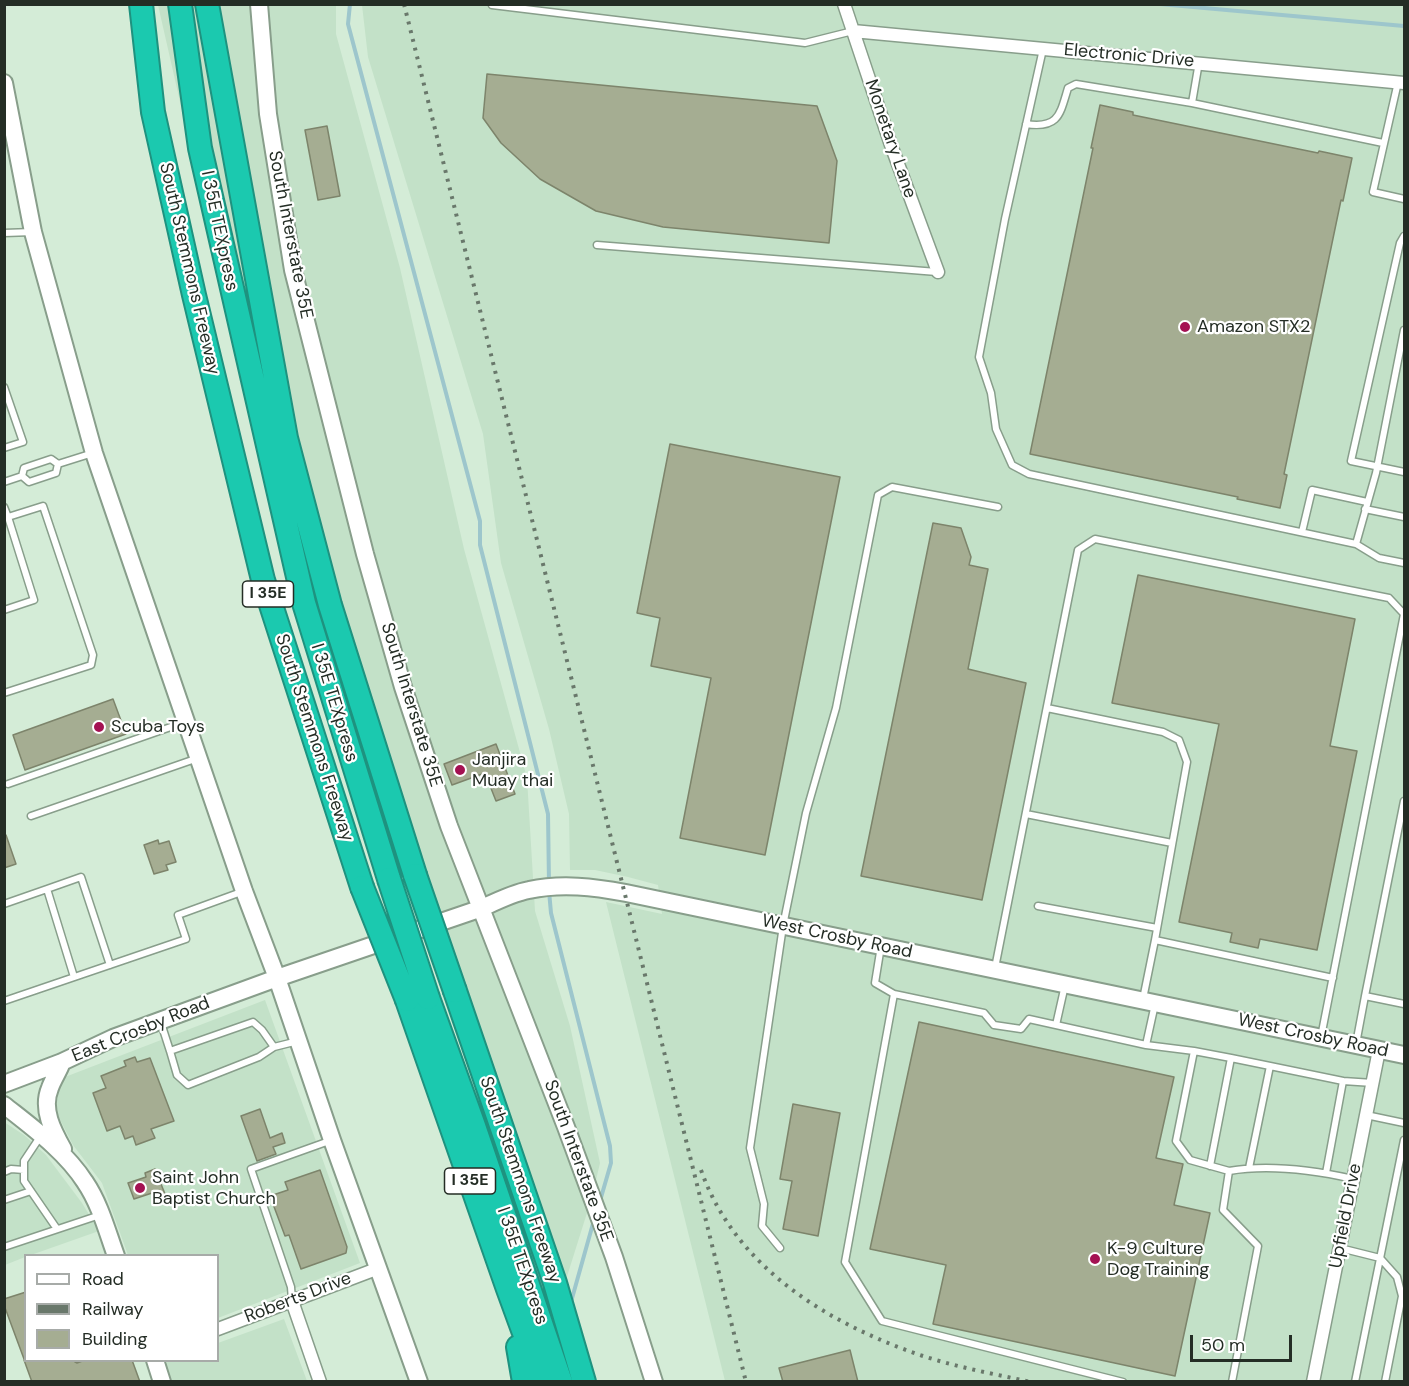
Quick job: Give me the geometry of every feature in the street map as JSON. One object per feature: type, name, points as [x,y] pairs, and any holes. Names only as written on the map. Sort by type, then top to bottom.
[{"type":"highway","name":"South Stemmons Freeway","points":[[141,4],[156,123],[194,295],[263,580],[362,887],[418,999],[534,1375]]},
{"type":"highway","name":"I 35E TEXpress","points":[[180,4],[201,148],[304,603],[389,879],[418,999],[474,1126],[561,1382]]},
{"type":"highway","name":"South Stemmons Freeway","points":[[207,4],[286,438],[330,605],[415,875],[555,1283],[584,1382]]},
{"type":"highway","points":[[214,4],[214,41]]},
{"type":"highway","points":[[574,1348],[594,1382]]},
{"type":"main road","name":"South Interstate 35E","points":[[259,4],[268,114],[293,270],[365,554],[403,687],[449,826],[614,1257],[654,1382]]},
{"type":"main road","points":[[4,83],[33,232],[94,453],[244,891],[277,978],[332,1140],[419,1382]]},
{"type":"main road","name":"West Crosby Road","points":[[277,978],[529,890],[570,886],[626,893],[1404,1055]]},
{"type":"main road","name":"East Crosby Road","points":[[4,1083],[62,1062],[112,1038],[277,978]]},
{"type":"main road","points":[[62,1062],[48,1091],[47,1113],[69,1161],[86,1183],[101,1214],[115,1254]]},
{"type":"main road","points":[[4,1105],[69,1161]]},
{"type":"main road","points":[[156,1362],[162,1382]]},
{"type":"street","name":"Monetary Lane","points":[[844,4],[891,145],[938,272]]},
{"type":"street","name":"Electronic Drive","points":[[853,31],[1401,82]]},
{"type":"street","name":"Upfield Drive","points":[[1313,1382],[1379,1050]]},
{"type":"street","name":"Roberts Drive","points":[[219,1329],[379,1268]]},
{"type":"street","points":[[292,1301],[320,1382]]},
{"type":"lane","points":[[492,5],[805,43],[853,31]]},
{"type":"lane","points":[[1044,48],[1005,219],[979,357],[991,393],[996,429],[1012,465],[1029,474],[1356,544],[1379,558],[1404,563]]},
{"type":"lane","points":[[1192,103],[1199,62]]},
{"type":"lane","points":[[1401,82],[1383,143],[1373,192],[1404,199]]},
{"type":"lane","points":[[1026,124],[1040,126],[1052,123],[1060,115],[1068,88],[1076,84],[1192,103],[1383,143]]},
{"type":"lane","points":[[4,233],[33,232]]},
{"type":"lane","points":[[1404,236],[1400,243],[1351,461],[1404,472]]},
{"type":"lane","points":[[597,245],[938,272]]},
{"type":"lane","points":[[1356,544],[1377,467],[1404,330]]},
{"type":"lane","points":[[4,387],[24,442],[4,448]]},
{"type":"lane","points":[[58,464],[94,453]]},
{"type":"lane","points":[[22,476],[24,468],[51,459],[58,464]]},
{"type":"lane","points":[[22,476],[28,482],[56,473],[58,464]]},
{"type":"lane","points":[[4,482],[22,476]]},
{"type":"lane","points":[[780,1248],[762,1226],[764,1204],[750,1148],[783,926],[806,813],[836,708],[878,495],[892,488],[998,507]]},
{"type":"lane","points":[[1302,532],[1312,490],[1404,517]]},
{"type":"lane","points":[[4,693],[91,665],[93,655],[43,506],[8,517]]},
{"type":"lane","points":[[4,507],[34,600],[4,610]]},
{"type":"lane","points":[[995,969],[1078,550],[1095,540],[1389,598],[1404,614],[1321,1038]]},
{"type":"lane","points":[[1047,708],[1163,732],[1179,740],[1187,762],[1155,940],[1146,1045]]},
{"type":"lane","points":[[8,784],[186,722]]},
{"type":"lane","points":[[31,816],[198,758]]},
{"type":"lane","points":[[1355,1045],[1404,801]]},
{"type":"lane","points":[[1026,814],[1172,843]]},
{"type":"lane","points":[[4,903],[81,877],[110,965]]},
{"type":"lane","points":[[47,889],[75,977]]},
{"type":"lane","points":[[4,1001],[186,939],[178,915],[244,891]]},
{"type":"lane","points":[[1038,906],[1157,928]]},
{"type":"lane","points":[[1155,940],[1333,978]]},
{"type":"lane","points":[[881,946],[875,983],[894,994],[984,1013],[994,1024],[1021,1029],[1029,1019],[1146,1045],[1194,1051],[1343,1081],[1372,1083]]},
{"type":"lane","points":[[1056,1025],[1065,984]]},
{"type":"lane","points":[[894,994],[845,1262],[882,1321],[1123,1382]]},
{"type":"lane","points":[[1365,996],[1404,1004]]},
{"type":"lane","points":[[160,1021],[177,1075],[188,1085],[259,1057],[274,1047],[298,1041]]},
{"type":"lane","points":[[170,1051],[253,1022],[274,1047]]},
{"type":"lane","points":[[1194,1051],[1176,1140],[1190,1160],[1229,1171],[1249,1168],[1326,1173],[1353,1179]]},
{"type":"lane","points":[[1210,1166],[1231,1058]]},
{"type":"lane","points":[[1249,1168],[1269,1066]]},
{"type":"lane","points":[[1326,1173],[1343,1081]]},
{"type":"lane","points":[[1366,1115],[1404,1123]]},
{"type":"lane","points":[[41,1136],[24,1161],[24,1181],[57,1229]]},
{"type":"lane","points":[[292,1301],[291,1287],[251,1169],[332,1140]]},
{"type":"lane","points":[[1355,1382],[1404,1140]]},
{"type":"lane","points":[[4,1172],[11,1169],[24,1170]]},
{"type":"lane","points":[[1229,1171],[1223,1210],[1258,1246],[1232,1382]]},
{"type":"lane","points":[[4,1200],[31,1191]]},
{"type":"lane","points":[[4,1247],[101,1214]]},
{"type":"lane","points":[[1340,1248],[1380,1258],[1397,1277],[1402,1296],[1385,1382]]},
{"type":"shaded area","points":[[158,5],[336,5],[336,34],[400,268],[464,549],[527,778],[535,911],[570,1026],[600,1163],[592,1197],[558,1305],[285,512],[230,322]]},
{"type":"shaded area","points":[[362,5],[1404,5],[1404,1381],[725,1381],[606,902],[662,914],[658,885],[595,870],[570,870],[569,814],[549,729],[501,563],[483,434],[368,57]]},
{"type":"shaded area","points":[[265,1000],[360,1263],[219,1318],[219,1254],[128,1254],[102,1183],[73,1145],[52,1104],[65,1077]]},
{"type":"shaded area","points":[[4,1122],[24,1135],[46,1155],[82,1203],[99,1231],[34,1254],[24,1254],[24,1257],[5,1265]]},
{"type":"shaded area","points":[[284,1319],[307,1381],[169,1381],[162,1364],[219,1362],[219,1343]]},
{"type":"building","points":[[487,74],[817,106],[837,161],[829,243],[663,227],[596,211],[540,179],[501,143],[483,118]]},
{"type":"building","name":"Amazon STX2","points":[[1100,105],[1133,112],[1133,115],[1352,158],[1343,201],[1341,200],[1284,474],[1287,475],[1280,508],[1237,499],[1238,497],[1030,454]]},
{"type":"building","points":[[327,126],[340,196],[318,200],[305,130]]},
{"type":"building","points":[[670,444],[840,477],[765,855],[680,838],[711,678],[651,666],[660,618],[637,613]]},
{"type":"building","points":[[933,523],[961,528],[971,557],[969,565],[988,569],[968,669],[1026,683],[982,900],[861,876]]},
{"type":"building","points":[[1138,575],[1355,619],[1330,746],[1357,751],[1317,950],[1260,939],[1258,948],[1230,942],[1232,933],[1179,922],[1219,724],[1112,703]]},
{"type":"building","points":[[113,699],[126,734],[25,770],[13,735]]},
{"type":"building","points":[[496,744],[515,794],[496,801],[485,773],[452,785],[444,764]]},
{"type":"building","points":[[4,835],[6,835],[16,864],[4,868]]},
{"type":"building","points":[[158,840],[159,844],[169,841],[176,862],[166,865],[168,870],[154,874],[144,845]]},
{"type":"building","points":[[919,1022],[1174,1077],[1156,1158],[1183,1164],[1174,1205],[1210,1213],[1175,1376],[933,1324],[946,1265],[870,1249]]},
{"type":"building","points":[[135,1057],[137,1062],[150,1058],[174,1121],[151,1129],[155,1138],[136,1145],[133,1136],[125,1139],[120,1126],[107,1131],[93,1093],[106,1088],[101,1076],[126,1066],[124,1061]]},
{"type":"building","points":[[793,1104],[840,1113],[818,1236],[783,1229],[792,1181],[780,1179]]},
{"type":"building","points":[[260,1109],[270,1138],[282,1133],[285,1143],[273,1147],[276,1154],[257,1161],[241,1116]]},
{"type":"building","points":[[155,1169],[165,1194],[154,1198],[152,1193],[134,1199],[128,1183],[146,1177],[145,1173]]},
{"type":"building","points":[[320,1170],[347,1247],[346,1253],[301,1269],[289,1235],[285,1236],[270,1196],[288,1190],[285,1182]]},
{"type":"building","points":[[24,1293],[24,1359],[4,1305],[4,1299]]},
{"type":"building","points":[[850,1350],[858,1382],[783,1382],[779,1368]]},
{"type":"building","points":[[25,1362],[133,1362],[140,1382],[32,1382]]},
{"type":"waterway","points":[[350,4],[348,24],[480,521],[480,545],[548,814],[549,884]]},
{"type":"waterway","points":[[1160,4],[1404,26]]},
{"type":"waterway","points":[[549,891],[551,913],[610,1146],[611,1163],[600,1201]]},
{"type":"waterway","points":[[571,1302],[594,1220]]},
{"type":"railway","points":[[404,4],[746,1382]]},
{"type":"railway","points":[[701,1170],[716,1204],[736,1235],[761,1263],[788,1287],[819,1308],[885,1342],[920,1355],[961,1367],[1031,1382]]},
{"type":"place","name":"Amazon STX2","points":[[1185,327]]},
{"type":"place","name":"Scuba Toys","points":[[99,727]]},
{"type":"place","name":"Janjira Muay thai","points":[[460,770]]},
{"type":"place","name":"Saint John Baptist Church","points":[[140,1188]]},
{"type":"place","name":"K-9 Culture Dog Training","points":[[1095,1259]]}]
